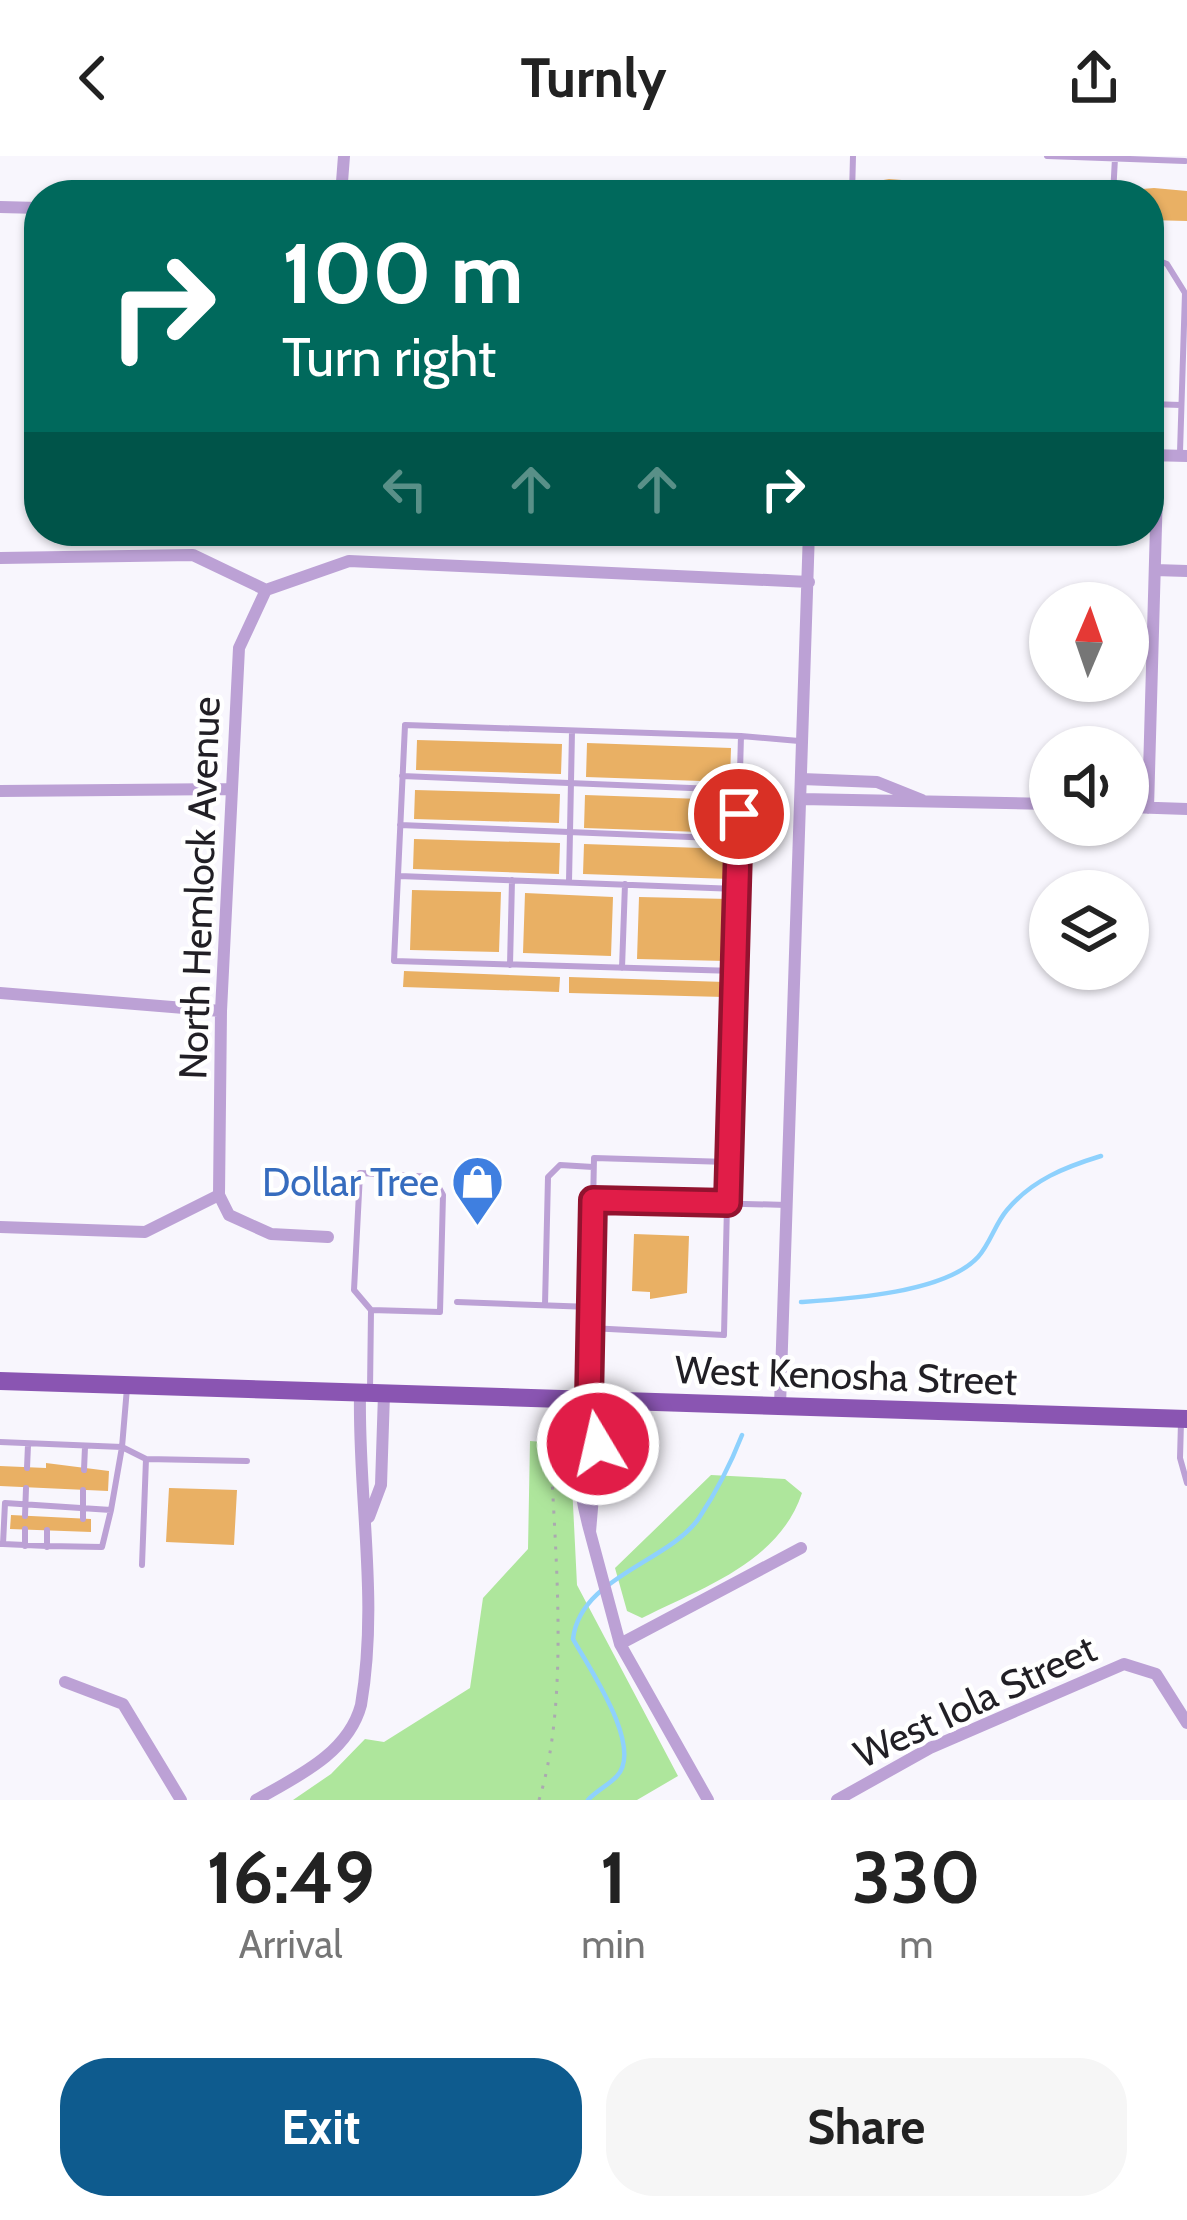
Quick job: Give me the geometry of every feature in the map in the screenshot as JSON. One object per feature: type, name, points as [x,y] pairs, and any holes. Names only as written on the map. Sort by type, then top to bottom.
[{"type":"main road","name":"West Kenosha Street","points":[[0,1381],[1184,1419]]},
{"type":"street","points":[[780,1406],[809,546]]},
{"type":"street","points":[[1149,774],[1155,546]]},
{"type":"street","points":[[0,558],[193,556],[266,590],[349,562],[808,582]]},
{"type":"street","points":[[1155,570],[1187,571]]},
{"type":"street","name":"North Hemlock Avenue","points":[[219,1195],[221,1011],[238,648],[266,590]]},
{"type":"street","points":[[802,779],[877,782],[922,800]]},
{"type":"street","points":[[0,791],[231,789]]},
{"type":"street","points":[[801,799],[1029,803]]},
{"type":"street","points":[[1149,808],[1187,809]]},
{"type":"street","points":[[0,993],[221,1011]]},
{"type":"street","points":[[0,1227],[145,1232],[219,1195],[229,1215],[271,1234],[328,1237]]},
{"type":"street","points":[[256,1800],[327,1756],[353,1727],[364,1691],[368,1518],[358,1465],[371,1394]]},
{"type":"street","points":[[368,1518],[382,1466],[371,1394]]},
{"type":"street","points":[[589,1401],[577,1435],[577,1483],[606,1606],[620,1644],[708,1800]]},
{"type":"street","points":[[589,1401],[598,1437],[590,1532]]},
{"type":"street","points":[[620,1644],[801,1548]]},
{"type":"street","name":"West Iola Street","points":[[837,1800],[930,1748],[1111,1667],[1140,1665],[1165,1682],[1187,1723]]},
{"type":"street","points":[[65,1682],[123,1704],[181,1800]]},
{"type":"lane","points":[[1047,156],[1185,161]]},
{"type":"lane","points":[[1164,263],[1183,283],[1183,456]]},
{"type":"lane","points":[[1164,404],[1181,405]]},
{"type":"lane","points":[[735,971],[394,961],[405,725],[803,741]]},
{"type":"lane","points":[[568,882],[572,731]]},
{"type":"lane","points":[[590,1328],[724,1335],[741,736]]},
{"type":"lane","points":[[402,776],[740,790]]},
{"type":"lane","points":[[849,781],[849,800]]},
{"type":"lane","points":[[400,825],[738,838]]},
{"type":"lane","points":[[398,876],[737,889]]},
{"type":"lane","points":[[510,965],[512,880]]},
{"type":"lane","points":[[622,968],[625,884]]},
{"type":"lane","points":[[589,1401],[594,1158],[728,1162]]},
{"type":"lane","points":[[545,1305],[548,1177],[560,1165],[593,1168]]},
{"type":"lane","points":[[371,1310],[440,1312],[442,1195],[433,1178],[360,1173],[354,1290],[371,1310],[371,1394]]},
{"type":"lane","points":[[593,1200],[787,1205]]},
{"type":"lane","points":[[457,1302],[591,1306]]},
{"type":"lane","points":[[111,1510],[5,1503],[1,1544],[103,1547],[111,1510],[122,1447],[127,1384]]},
{"type":"lane","points":[[1184,1419],[1180,1458],[1187,1483]]},
{"type":"lane","points":[[0,1442],[122,1447],[146,1459],[247,1461]]},
{"type":"lane","points":[[27,1468],[28,1445]]},
{"type":"lane","points":[[84,1470],[86,1447]]},
{"type":"lane","points":[[142,1565],[146,1459]]},
{"type":"lane","points":[[358,1465],[382,1466]]},
{"type":"lane","points":[[25,1516],[26,1488]]},
{"type":"lane","points":[[83,1490],[83,1519]]},
{"type":"lane","points":[[38,1516],[43,1506]]},
{"type":"lane","points":[[43,1506],[48,1517]]},
{"type":"lane","points":[[59,1506],[59,1517]]},
{"type":"lane","points":[[71,1507],[71,1518]]},
{"type":"lane","points":[[25,1529],[25,1546]]},
{"type":"lane","points":[[42,1530],[42,1546]]},
{"type":"lane","points":[[58,1531],[58,1547]]},
{"type":"lane","points":[[70,1532],[70,1547]]},
{"type":"lane","points":[[82,1532],[82,1547]]},
{"type":"path","points":[[539,1800],[551,1738],[556,1599],[550,1436]]},
{"type":"green space","points":[[530,1441],[570,1444],[577,1585],[678,1776],[637,1800],[293,1800],[331,1774],[365,1739],[384,1742],[470,1688],[483,1598],[528,1549]]},
{"type":"green space","points":[[711,1475],[785,1479],[802,1493],[776,1537],[737,1570],[642,1618],[627,1611],[615,1568]]},
{"type":"building","points":[[1164,189],[1187,191],[1187,221],[1164,220]]},
{"type":"building","points":[[417,740],[562,744],[561,774],[416,770]]},
{"type":"building","points":[[587,743],[731,748],[730,782],[586,777]]},
{"type":"building","points":[[415,790],[560,794],[559,823],[414,819]]},
{"type":"building","points":[[585,795],[730,800],[729,833],[584,828]]},
{"type":"building","points":[[414,839],[560,843],[559,874],[413,869]]},
{"type":"building","points":[[584,844],[731,849],[730,879],[583,874]]},
{"type":"building","points":[[412,890],[501,892],[499,952],[410,950]]},
{"type":"building","points":[[525,893],[613,897],[611,956],[523,953]]},
{"type":"building","points":[[639,897],[729,899],[727,961],[637,959]]},
{"type":"building","points":[[404,971],[560,977],[559,992],[403,987]]},
{"type":"building","points":[[569,977],[725,982],[724,997],[569,993]]},
{"type":"building","points":[[634,1234],[689,1236],[687,1293],[650,1299],[650,1292],[632,1291]]},
{"type":"building","points":[[46,1463],[109,1471],[108,1491],[0,1486],[0,1466],[46,1468]]},
{"type":"building","points":[[169,1488],[237,1490],[234,1545],[166,1542]]},
{"type":"building","points":[[11,1515],[91,1519],[91,1532],[10,1529]]},
{"type":"waterway","points":[[801,1302],[894,1292],[943,1279],[978,1257],[1003,1216],[1027,1190],[1101,1156]]},
{"type":"waterway","points":[[588,1800],[617,1776],[624,1763],[624,1746],[601,1687],[573,1639],[579,1618],[608,1585],[668,1547],[699,1518],[742,1435]]},
{"type":"place","name":"Dollar Tree","points":[[478,1228]]},
{"type":"route","points":[[598,1444],[589,1401],[593,1200],[728,1203],[739,814]]}]
